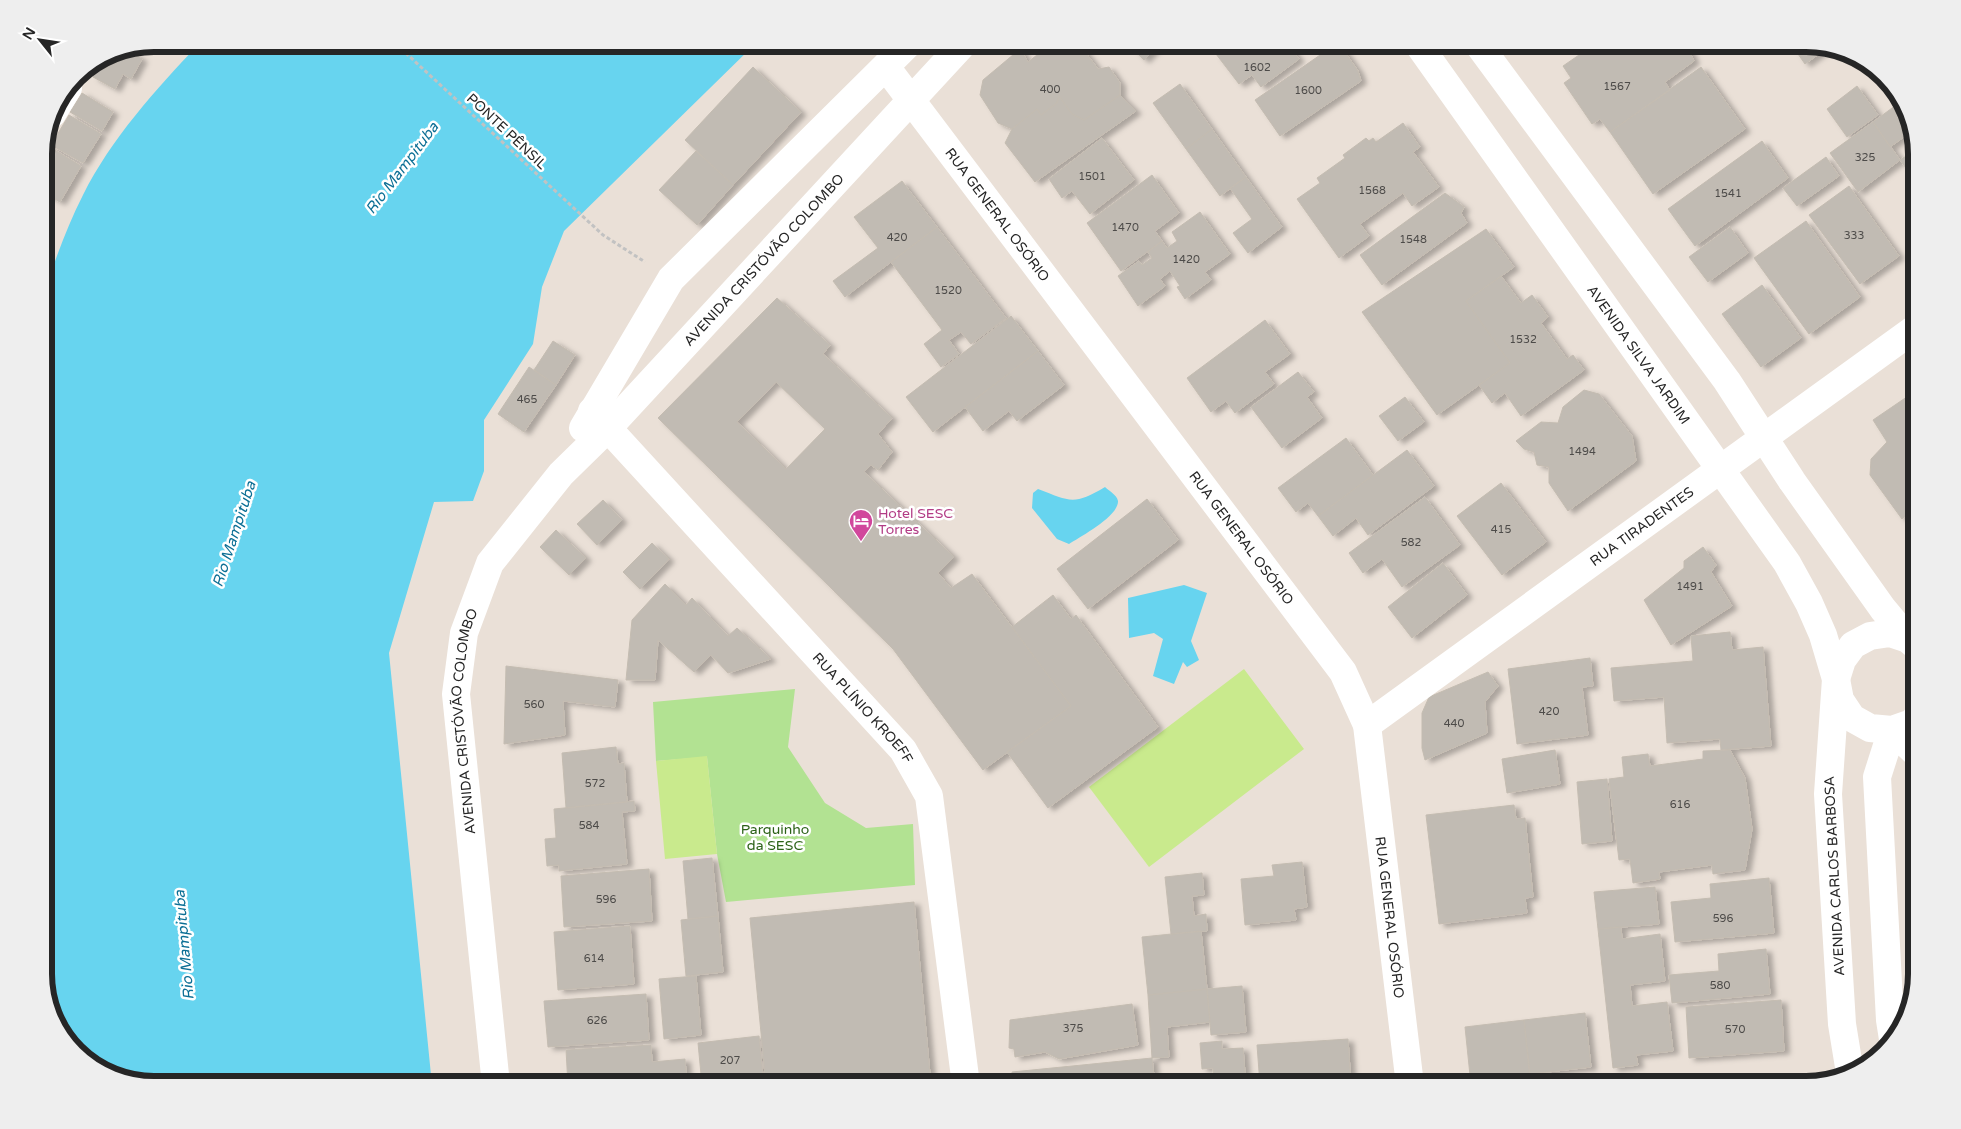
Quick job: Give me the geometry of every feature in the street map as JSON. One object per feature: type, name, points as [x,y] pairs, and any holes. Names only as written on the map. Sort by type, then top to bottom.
[{"type":"street","name":"AVENIDA CRISTÓVÃO COLOMBO","points":[[495,1076],[456,694],[464,632],[490,562],[561,474],[600,418],[671,279],[900,52]]},
{"type":"street","name":"AVENIDA CRISTÓVÃO COLOMBO","points":[[600,418],[955,52]]},
{"type":"street","name":"AVENIDA SILVA JARDIM","points":[[1424,52],[1788,563],[1823,635],[1840,700],[1852,718],[1870,728],[1892,730]]},
{"type":"street","points":[[1484,52],[1727,381],[1764,438],[1860,576],[1908,637]]},
{"type":"street","name":"RUA GENERAL OSÓRIO","points":[[886,67],[1343,672],[1366,725],[1409,1076]]},
{"type":"street","name":"RUA TIRADENTES","points":[[1366,725],[1908,334]]},
{"type":"street","name":"RUA PLÍNIO KROEFF","points":[[600,418],[904,750],[929,796],[965,1076]]},
{"type":"street","points":[[1836,679],[1842,660],[1854,645],[1870,636],[1890,634],[1908,641]]},
{"type":"street","name":"AVENIDA CARLOS BARBOSA","points":[[1836,679],[1828,794],[1842,1024],[1849,1067]]},
{"type":"street","points":[[1892,730],[1908,724]]},
{"type":"street","points":[[1892,730],[1908,745]]},
{"type":"street","points":[[1892,730],[1877,778],[1889,1010],[1892,1030]]},
{"type":"path","name":"PONTE PÊNSIL","points":[[405,52],[603,235],[671,279]]},
{"type":"green space","points":[[1244,669],[1304,749],[1149,867],[1089,787]]},
{"type":"green space","name":"Parquinho da SESC","points":[[795,689],[788,747],[825,803],[866,828],[913,824],[915,885],[726,902],[717,854],[707,757],[656,761],[653,702]]},
{"type":"green space","points":[[707,756],[717,854],[665,859],[656,761]]},
{"type":"water","name":"Rio Mampituba","points":[[192,52],[747,52],[564,231],[542,287],[533,344],[484,420],[484,471],[473,501],[434,502],[389,653],[431,1076],[142,1076],[128,1073],[104,1063],[82,1047],[66,1025],[54,994],[53,267],[77,207],[94,174],[135,115]]},
{"type":"water","points":[[1105,487],[1115,495],[1118,501],[1117,507],[1098,526],[1069,544],[1057,539],[1032,508],[1033,493],[1038,489],[1072,500],[1086,497]]},
{"type":"water","points":[[1184,585],[1207,593],[1191,641],[1199,660],[1187,667],[1183,662],[1174,684],[1153,676],[1163,639],[1154,633],[1129,638],[1128,598]]},
{"type":"building","points":[[1016,52],[1022,52],[1028,62],[1041,52],[1085,52],[1098,69],[1109,67],[1120,83],[1120,95],[1084,120],[1072,114],[1059,96],[1057,103],[1041,115],[1037,109],[1012,129],[998,123],[980,95],[983,80]]},
{"type":"building","points":[[1136,52],[1152,52],[1144,60]]},
{"type":"building","points":[[1219,52],[1293,52],[1299,59],[1261,87],[1252,75],[1239,84],[1216,54]]},
{"type":"building","points":[[1324,52],[1345,52],[1358,71],[1361,81],[1280,136],[1255,100]]},
{"type":"building","points":[[1583,52],[1690,52],[1694,61],[1665,82],[1670,90],[1610,132],[1600,119],[1592,124],[1564,83],[1571,78],[1563,66]]},
{"type":"building","points":[[1797,52],[1820,53],[1805,64]]},
{"type":"building","points":[[134,54],[142,59],[131,79],[123,74],[115,89],[93,77],[97,71],[116,60]]},
{"type":"building","points":[[753,67],[801,112],[733,185],[685,140]]},
{"type":"building","points":[[1701,67],[1745,129],[1653,194],[1610,132]]},
{"type":"building","points":[[1180,84],[1212,129],[1186,149],[1153,103]]},
{"type":"building","points":[[1857,86],[1878,115],[1847,137],[1827,109]]},
{"type":"building","points":[[82,93],[113,112],[102,131],[70,112]]},
{"type":"building","points":[[1120,95],[1136,111],[1035,182],[1005,143],[1012,129],[1037,109],[1041,115],[1057,103],[1059,96],[1072,114],[1084,120]]},
{"type":"building","points":[[1896,105],[1907,135],[1890,147],[1873,122]]},
{"type":"building","points":[[69,115],[101,134],[83,163],[53,146],[54,141]]},
{"type":"building","points":[[1873,122],[1900,160],[1858,192],[1830,153]]},
{"type":"building","points":[[1403,123],[1420,147],[1413,152],[1439,187],[1412,206],[1403,193],[1360,224],[1369,236],[1339,258],[1297,199],[1320,183],[1317,178],[1345,158],[1343,155],[1366,138],[1369,141],[1373,138],[1376,142]]},
{"type":"building","points":[[1212,129],[1246,177],[1220,196],[1186,149]]},
{"type":"building","points":[[1102,138],[1134,180],[1090,214],[1072,191],[1062,198],[1049,179]]},
{"type":"building","points":[[1762,141],[1788,178],[1695,246],[1668,209]]},
{"type":"building","points":[[53,149],[81,166],[60,202],[53,198]]},
{"type":"building","points":[[696,151],[733,185],[697,225],[659,190]]},
{"type":"building","points":[[1908,155],[1908,171],[1900,160]]},
{"type":"building","points":[[1826,157],[1839,176],[1797,206],[1783,188]]},
{"type":"building","points":[[1152,175],[1179,213],[1155,231],[1162,241],[1121,271],[1087,223]]},
{"type":"building","points":[[1246,177],[1282,227],[1248,253],[1233,233],[1252,219],[1230,188]]},
{"type":"building","points":[[902,181],[937,227],[845,297],[833,281],[878,248],[854,217]]},
{"type":"building","points":[[1849,186],[1899,256],[1860,284],[1809,215]]},
{"type":"building","points":[[1445,193],[1464,207],[1461,213],[1467,223],[1382,285],[1360,255]]},
{"type":"building","points":[[1200,212],[1230,254],[1205,272],[1211,280],[1185,299],[1177,287],[1180,286],[1170,271],[1160,279],[1165,286],[1138,306],[1118,276],[1139,261],[1142,265],[1152,258],[1148,252],[1162,241],[1167,248],[1177,241],[1172,232]]},
{"type":"building","points":[[1806,221],[1860,297],[1809,334],[1754,258]]},
{"type":"building","points":[[937,227],[1006,318],[971,344],[961,332],[949,340],[959,354],[941,367],[924,344],[942,330],[891,262]]},
{"type":"building","points":[[1730,227],[1748,253],[1708,282],[1689,257]]},
{"type":"building","points":[[1486,229],[1514,267],[1466,301],[1510,363],[1437,415],[1362,312]]},
{"type":"building","points":[[1501,276],[1521,303],[1532,295],[1548,317],[1541,323],[1567,359],[1573,355],[1584,370],[1521,416],[1505,393],[1492,403],[1479,385],[1510,363],[1466,301]]},
{"type":"building","points":[[1762,285],[1801,338],[1761,367],[1722,314]]},
{"type":"building","name":"Hotel SESC Torres","points":[[777,298],[830,345],[823,354],[892,418],[878,434],[892,452],[878,470],[871,465],[864,472],[954,557],[938,573],[951,588],[972,574],[1071,706],[983,770],[893,649],[658,418]],"holes":[[[776,382],[825,429],[786,469],[737,422]]]},
{"type":"building","points":[[1011,316],[1038,351],[933,432],[906,397]]},
{"type":"building","points":[[1265,320],[1290,354],[1265,372],[1274,384],[1235,413],[1226,401],[1211,412],[1187,378]]},
{"type":"building","points":[[553,341],[575,355],[556,385],[534,370]]},
{"type":"building","points":[[1038,351],[1064,385],[1017,421],[1009,411],[983,431],[965,407]]},
{"type":"building","points":[[529,367],[556,385],[524,432],[498,414]]},
{"type":"building","points":[[1298,372],[1314,392],[1307,397],[1322,418],[1282,448],[1251,407]]},
{"type":"building","points":[[1584,390],[1599,394],[1632,436],[1636,461],[1568,511],[1549,483],[1549,467],[1537,465],[1534,452],[1524,449],[1516,441],[1541,422],[1558,423],[1563,407]]},
{"type":"building","points":[[1908,396],[1908,514],[1902,519],[1870,475],[1871,459],[1887,442],[1873,420]]},
{"type":"building","points":[[1405,397],[1424,422],[1398,441],[1379,416]]},
{"type":"building","points":[[1346,438],[1373,475],[1318,516],[1308,503],[1296,512],[1278,488]]},
{"type":"building","points":[[1407,450],[1434,486],[1368,535],[1356,518],[1333,536],[1318,516]]},
{"type":"building","points":[[1501,483],[1546,542],[1502,575],[1457,516]]},
{"type":"building","points":[[1425,497],[1460,545],[1402,587],[1382,559],[1363,573],[1349,553]]},
{"type":"building","points":[[1147,499],[1178,540],[1088,609],[1057,569]]},
{"type":"building","points":[[603,500],[622,520],[597,545],[577,524]]},
{"type":"building","points":[[556,530],[586,558],[569,575],[540,547]]},
{"type":"building","points":[[652,543],[669,559],[640,589],[623,572]]},
{"type":"building","points":[[1703,547],[1716,565],[1711,572],[1732,606],[1671,645],[1644,600],[1684,568],[1684,561]]},
{"type":"building","points":[[1443,563],[1467,595],[1412,638],[1388,607]]},
{"type":"building","points":[[665,584],[686,605],[692,598],[728,636],[737,628],[771,659],[728,673],[711,655],[694,672],[658,640],[655,680],[626,680],[632,620]]},
{"type":"building","points":[[1053,595],[1071,619],[1076,615],[1158,727],[1048,808],[1007,752],[1071,706],[1012,627]]},
{"type":"building","points":[[1730,632],[1732,650],[1763,647],[1771,746],[1721,750],[1720,739],[1667,743],[1664,697],[1614,701],[1611,668],[1693,661],[1691,636]]},
{"type":"building","points":[[1590,658],[1593,686],[1582,687],[1588,735],[1517,744],[1508,669]]},
{"type":"building","points":[[506,666],[618,680],[615,707],[563,701],[565,735],[504,744]]},
{"type":"building","points":[[1488,672],[1498,686],[1485,702],[1487,733],[1425,760],[1422,748],[1422,713],[1429,697]]},
{"type":"building","points":[[616,747],[618,764],[624,763],[627,802],[566,808],[562,753]]},
{"type":"building","points":[[1555,750],[1560,784],[1507,793],[1502,759]]},
{"type":"building","points":[[1730,750],[1745,778],[1752,829],[1745,870],[1713,874],[1712,865],[1659,872],[1660,879],[1633,883],[1630,859],[1619,860],[1609,779],[1624,777],[1622,757],[1648,754],[1650,766],[1703,759],[1703,751]]},
{"type":"building","points":[[1607,779],[1612,841],[1582,844],[1577,782]]},
{"type":"building","points":[[634,801],[635,811],[622,812],[627,864],[559,871],[559,865],[547,866],[545,839],[556,838],[554,809]]},
{"type":"building","points":[[1514,805],[1516,819],[1525,818],[1533,897],[1525,898],[1527,913],[1439,924],[1426,815]]},
{"type":"building","points":[[712,858],[718,916],[688,919],[683,861]]},
{"type":"building","points":[[1302,862],[1307,907],[1294,909],[1296,920],[1245,925],[1241,879],[1274,876],[1272,865]]},
{"type":"building","points":[[649,869],[652,921],[564,927],[561,876]]},
{"type":"building","points":[[1202,873],[1204,895],[1192,896],[1194,916],[1206,914],[1207,931],[1171,934],[1165,877]]},
{"type":"building","points":[[1769,878],[1774,933],[1675,942],[1671,902],[1711,898],[1710,884]]},
{"type":"building","points":[[1655,887],[1659,924],[1598,929],[1594,892]]},
{"type":"building","points":[[914,902],[930,1076],[765,1076],[750,918]]},
{"type":"building","points":[[718,916],[723,972],[686,976],[681,920]]},
{"type":"building","points":[[630,926],[634,984],[558,990],[554,932]]},
{"type":"building","points":[[1621,927],[1622,939],[1660,934],[1665,981],[1630,985],[1632,1006],[1667,1002],[1673,1051],[1636,1055],[1638,1065],[1613,1068],[1598,929]]},
{"type":"building","points":[[1201,931],[1207,989],[1148,995],[1142,937]]},
{"type":"building","points":[[1766,949],[1770,994],[1672,1003],[1669,975],[1719,971],[1718,954]]},
{"type":"building","points":[[696,976],[701,1035],[664,1039],[659,979]]},
{"type":"building","points":[[1242,986],[1246,1032],[1211,1035],[1207,989]]},
{"type":"building","points":[[1207,989],[1210,1022],[1167,1027],[1169,1057],[1152,1058],[1148,995]]},
{"type":"building","points":[[646,994],[649,1040],[548,1047],[544,1001]]},
{"type":"building","points":[[1781,1000],[1784,1051],[1689,1058],[1686,1007]]},
{"type":"building","points":[[1132,1004],[1138,1045],[1059,1059],[1045,1052],[1015,1057],[1014,1049],[1009,1048],[1010,1020]]},
{"type":"building","points":[[1585,1013],[1591,1067],[1530,1074],[1524,1020]]},
{"type":"building","points":[[1524,1020],[1530,1076],[1470,1076],[1465,1027]]},
{"type":"building","points":[[759,1036],[763,1076],[701,1076],[698,1043]]},
{"type":"building","points":[[1348,1039],[1350,1076],[1259,1076],[1257,1045]]},
{"type":"building","points":[[1222,1041],[1222,1049],[1243,1048],[1245,1076],[1213,1076],[1213,1068],[1202,1069],[1200,1043]]},
{"type":"building","points":[[651,1045],[652,1062],[685,1059],[686,1076],[567,1076],[566,1050]]},
{"type":"building","points":[[1152,1058],[1154,1076],[1012,1076],[1012,1072]]},
{"type":"place","name":"Hotel SESC Torres","points":[[861,542]]}]
